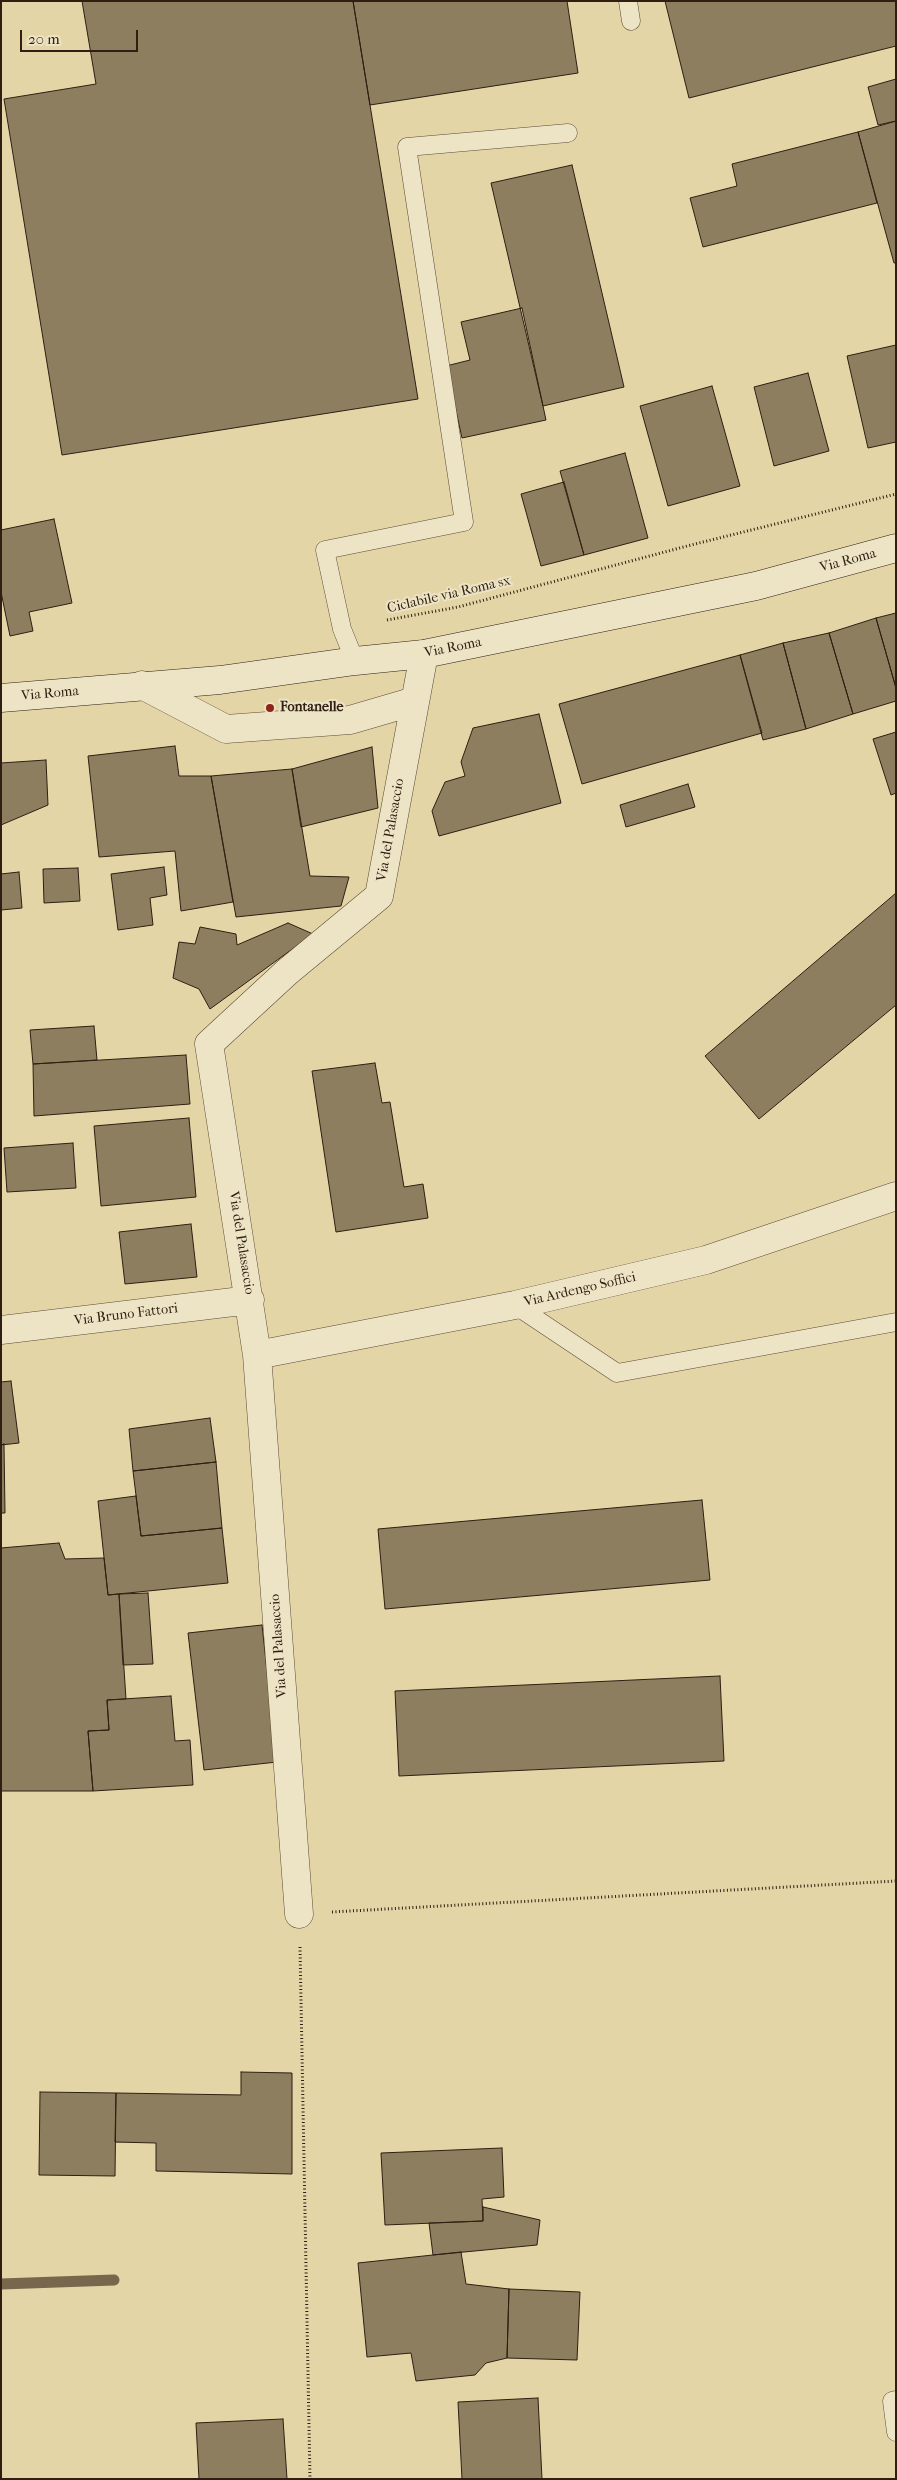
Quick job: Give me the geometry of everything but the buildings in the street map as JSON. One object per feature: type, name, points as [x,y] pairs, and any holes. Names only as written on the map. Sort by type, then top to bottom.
[{"type":"street","name":"Via Roma","points":[[1,698],[220,680],[355,661],[424,654],[756,586],[896,548]]},
{"type":"street","name":"Via del Palasaccio","points":[[299,1914],[257,1355],[209,1044],[287,972],[379,896],[424,654]]},
{"type":"street","points":[[142,685],[226,729],[350,720],[415,701]]},
{"type":"street","name":"Via Ardengo Soffici","points":[[257,1355],[515,1305],[706,1260],[896,1196]]},
{"type":"street","name":"Via Bruno Fattori","points":[[1,1330],[250,1300]]},
{"type":"lane","points":[[628,1],[632,21]]},
{"type":"lane","points":[[355,661],[342,629],[325,550],[464,522],[407,147],[568,133]]},
{"type":"lane","points":[[515,1305],[617,1373],[896,1322]]},
{"type":"lane","points":[[896,2400],[892,2401],[896,2432]]},
{"type":"path","name":"Ciclabile via Roma sx","points":[[342,629],[458,607],[691,545],[896,494]]},
{"type":"path","points":[[310,2479],[299,1914],[896,1881]]},
{"type":"waterway","points":[[1,2284],[114,2280]]},
{"type":"place","name":"Fontanelle","points":[[270,708]]}]
